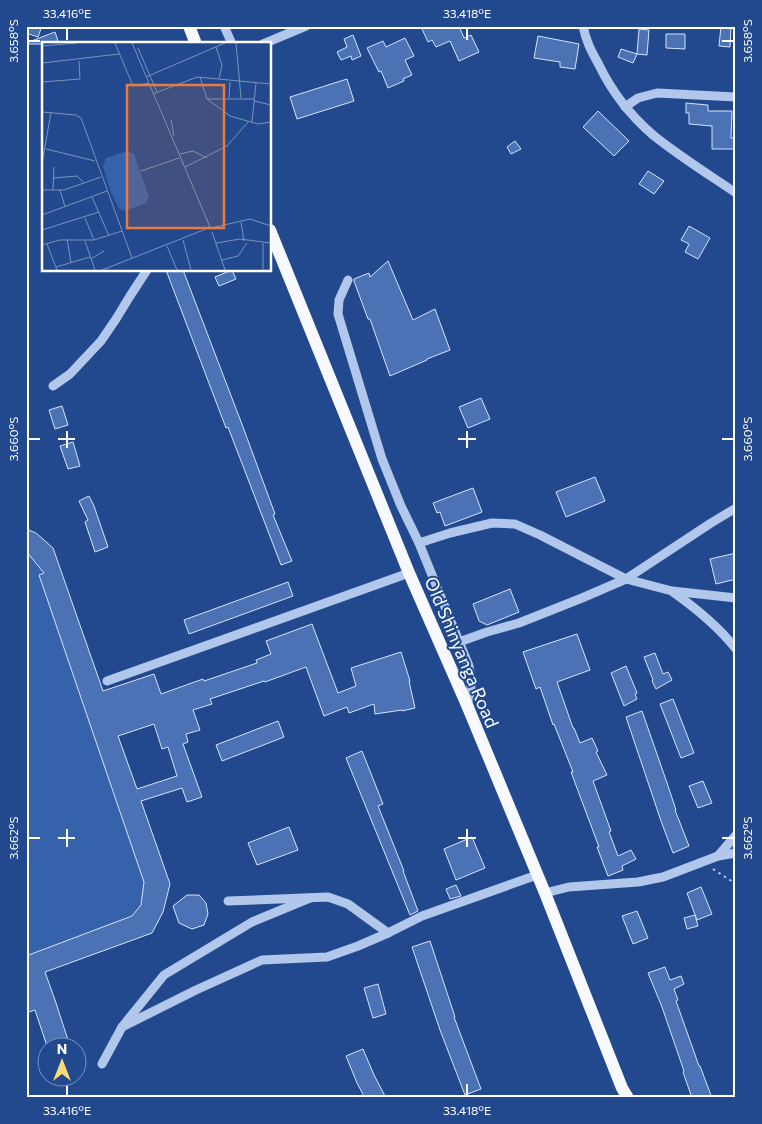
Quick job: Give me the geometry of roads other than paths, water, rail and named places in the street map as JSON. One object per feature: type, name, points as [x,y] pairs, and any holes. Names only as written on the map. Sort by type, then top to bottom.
[{"type":"main road","points":[[189,26],[195,42]]},
{"type":"main road","name":"Old Shinyanga Road","points":[[271,232],[409,572],[545,894],[624,1095]]},
{"type":"street","points":[[224,26],[231,42]]},
{"type":"street","points":[[268,42],[306,26]]},
{"type":"street","points":[[583,26],[586,40],[607,81],[625,107],[653,134],[736,193]]},
{"type":"street","points":[[625,107],[638,98],[657,93],[736,97]]},
{"type":"street","points":[[53,386],[70,374],[101,341],[146,271]]},
{"type":"street","points":[[348,280],[339,300],[338,314],[382,459],[419,544],[468,666],[472,682],[466,705]]},
{"type":"street","points":[[459,642],[564,605],[626,578],[736,508]]},
{"type":"street","points":[[419,544],[450,533],[492,523],[514,524],[626,578],[672,592],[736,598]]},
{"type":"street","points":[[107,681],[409,572]]},
{"type":"street","points":[[672,592],[697,608],[714,623],[736,649]]},
{"type":"street","points":[[718,856],[736,835]]},
{"type":"street","points":[[545,894],[569,888],[638,882],[663,877],[718,856],[736,853]]},
{"type":"street","points":[[122,1026],[262,960],[327,957],[388,934],[422,916],[537,875]]},
{"type":"street","points":[[228,901],[328,897],[348,904],[388,934]]},
{"type":"street","points":[[102,1064],[122,1026],[164,974],[252,922],[310,898]]}]
